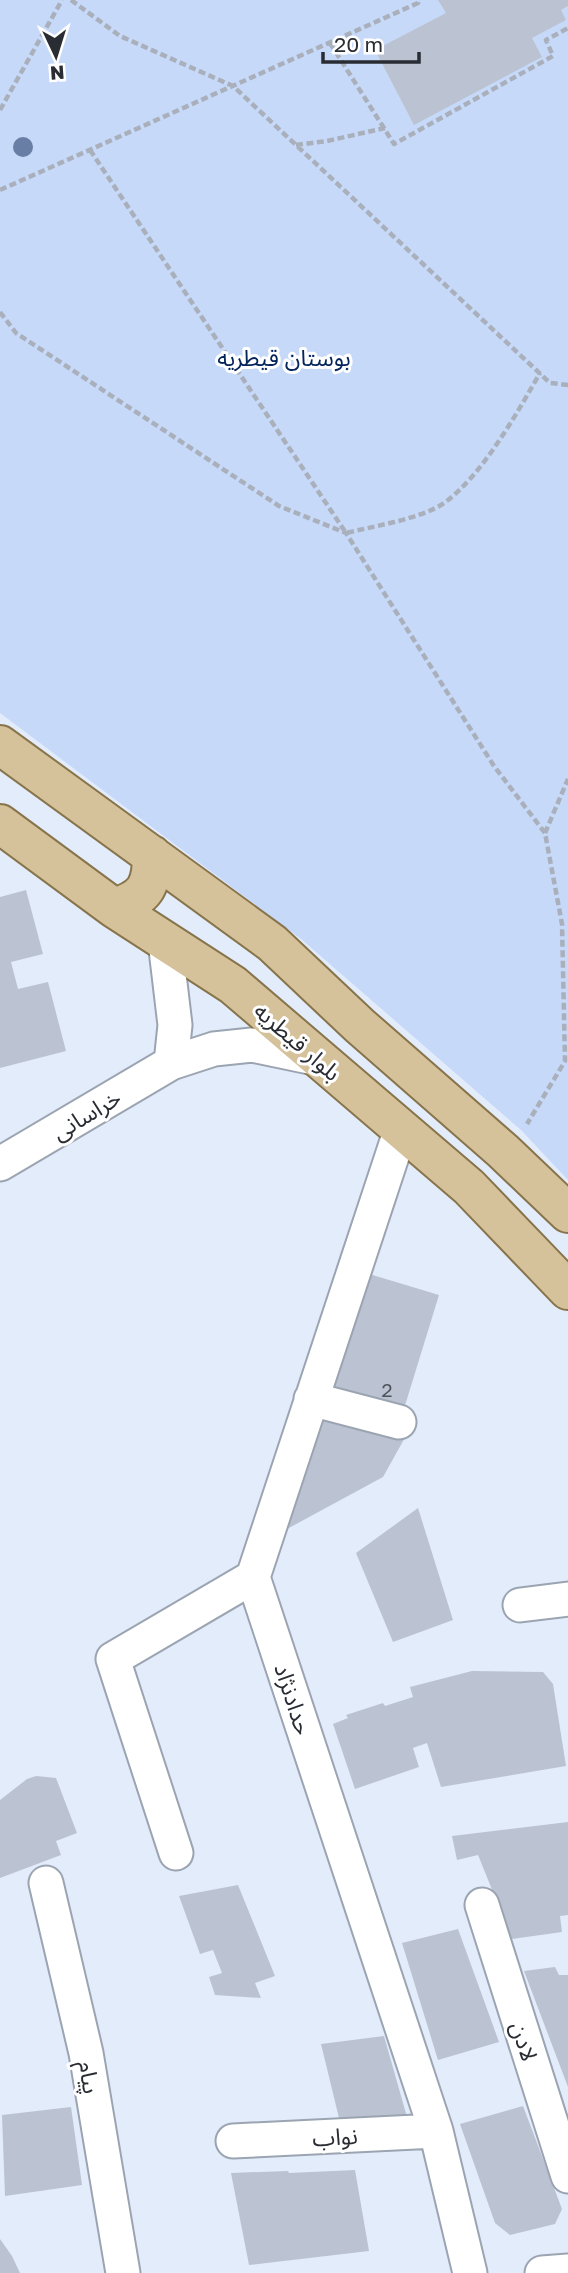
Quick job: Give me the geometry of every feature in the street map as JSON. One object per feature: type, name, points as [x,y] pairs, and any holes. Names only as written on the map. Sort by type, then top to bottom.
[{"type":"main road","points":[[0,745],[272,943],[568,1213]]},
{"type":"main road","name":"بلوار قیطریه","points":[[0,824],[114,908],[233,985],[469,1187],[568,1290]]},
{"type":"main road","points":[[114,908],[132,902],[145,890],[152,873],[152,855]]},
{"type":"main road","points":[[233,985],[238,965],[245,955],[272,943]]},
{"type":"street","points":[[165,941],[173,990],[175,1025],[171,1063]]},
{"type":"street","name":"خراسانی","points":[[0,1164],[171,1063],[214,1049],[252,1045],[318,1059]]},
{"type":"street","points":[[176,1853],[113,1659],[253,1577],[401,1129]]},
{"type":"street","points":[[311,1399],[399,1422]]},
{"type":"street","name":"حدادنژاد","points":[[253,1577],[436,2131],[470,2273]]},
{"type":"street","points":[[520,1605],[568,1599]]},
{"type":"street","name":"پیام","points":[[46,1883],[86,2053],[123,2273]]},
{"type":"street","name":"لادن","points":[[482,1905],[568,2176]]},
{"type":"street","name":"نواب","points":[[233,2141],[436,2131]]},
{"type":"street","points":[[542,2273],[568,2271]]},
{"type":"path","points":[[0,110],[62,0]]},
{"type":"path","points":[[71,0],[120,36],[233,86],[550,383],[568,385]]},
{"type":"path","points":[[0,190],[418,3],[417,0]]},
{"type":"path","points":[[330,43],[394,144],[554,56],[546,40],[568,27]]},
{"type":"path","points":[[296,145],[385,128]]},
{"type":"path","points":[[90,150],[346,533],[494,766],[545,834],[562,924],[565,1061],[523,1131],[503,1151]]},
{"type":"path","points":[[0,312],[16,333],[279,506],[346,533],[410,517],[443,504],[467,482],[514,420],[540,373]]},
{"type":"path","points":[[545,834],[568,779]]},
{"type":"green space","name":"بوستان قیطریه","points":[[0,0],[568,0],[568,1180],[522,1131],[301,939],[0,713]]},
{"type":"building","points":[[438,0],[568,0],[568,6],[561,10],[566,20],[532,38],[542,57],[414,125],[375,50],[446,13]]},
{"type":"building","points":[[26,890],[43,954],[11,962],[18,989],[48,982],[66,1051],[0,1068],[0,897]]},
{"type":"building","points":[[366,1273],[439,1295],[403,1412],[330,1390]]},
{"type":"building","points":[[319,1418],[407,1434],[383,1477],[287,1529]]},
{"type":"building","points":[[418,1508],[453,1620],[393,1642],[356,1553]]},
{"type":"building","points":[[472,1671],[543,1672],[553,1684],[566,1766],[441,1787],[427,1743],[413,1748],[419,1767],[355,1789],[333,1724],[348,1718],[346,1715],[413,1697],[410,1687]]},
{"type":"building","points":[[36,1776],[56,1778],[77,1833],[56,1841],[61,1855],[0,1878],[0,1800],[27,1779]]},
{"type":"building","points":[[568,1822],[568,1915],[560,1916],[562,1932],[512,1939],[478,1855],[457,1860],[452,1836]]},
{"type":"building","points":[[238,1885],[275,1976],[255,1983],[261,1998],[215,1995],[209,1977],[222,1973],[213,1950],[200,1954],[179,1896]]},
{"type":"building","points":[[458,1929],[499,2042],[438,2060],[402,1943]]},
{"type":"building","points":[[555,1967],[559,1975],[568,1975],[568,2087],[524,1971]]},
{"type":"building","points":[[384,2036],[407,2117],[339,2118],[321,2044]]},
{"type":"building","points":[[523,2106],[562,2209],[555,2224],[510,2235],[495,2223],[460,2124]]},
{"type":"building","points":[[71,2107],[82,2185],[5,2196],[2,2115]]},
{"type":"building","points":[[355,2170],[369,2251],[249,2265],[231,2173]]},
{"type":"building","points":[[0,2239],[12,2256],[20,2273],[0,2273]]}]
